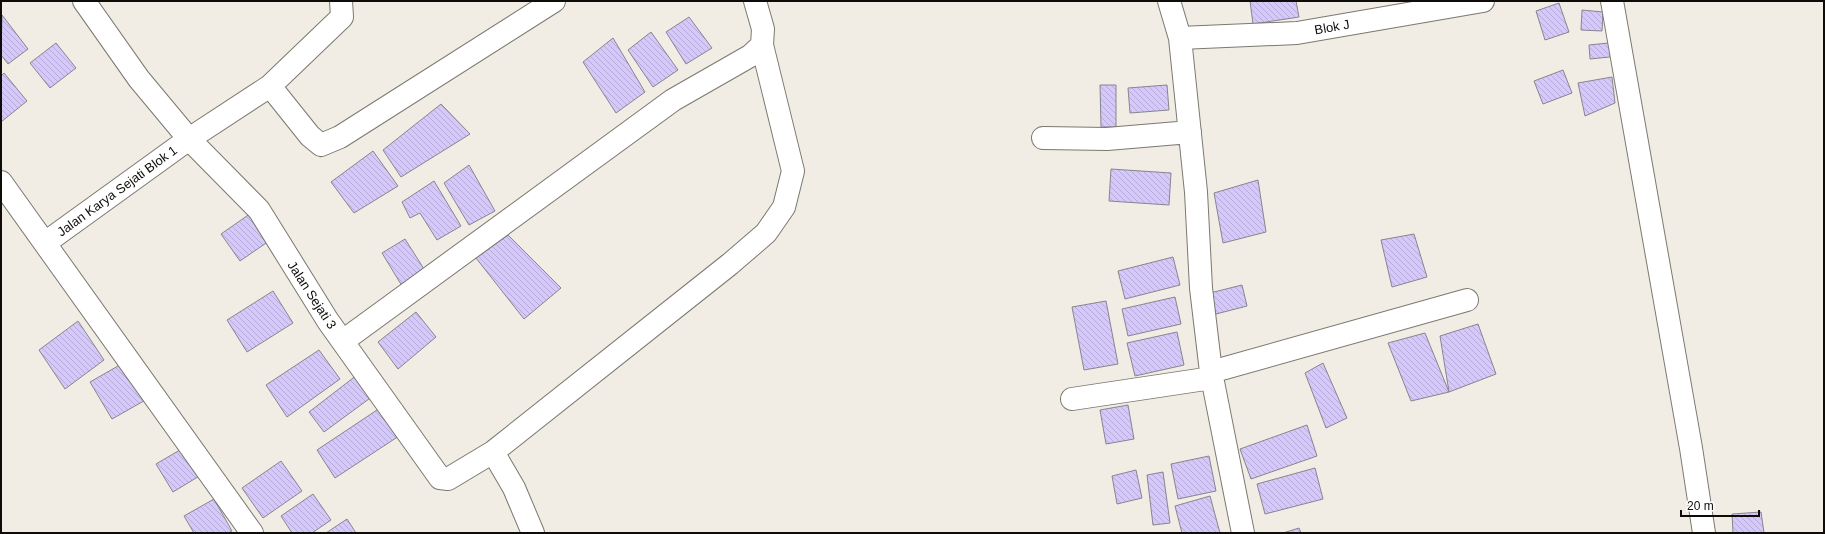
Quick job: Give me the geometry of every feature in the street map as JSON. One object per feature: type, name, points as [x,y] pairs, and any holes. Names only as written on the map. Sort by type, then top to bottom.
[{"type":"street","name":"Jalan Sejati 3","points":[[84,1],[139,79],[189,139],[259,210],[328,321],[440,478],[448,479],[493,452],[730,264],[766,233],[784,207],[793,171],[762,45],[764,30],[755,1]]},
{"type":"street","name":"Jalan Karya Sejati Blok 1","points":[[45,244],[189,139],[270,86],[342,17],[341,1]]},
{"type":"street","points":[[270,86],[310,136],[321,145],[340,137],[554,1]]},
{"type":"street","points":[[1169,1],[1180,38],[1196,192],[1201,288],[1212,375],[1243,533]]},
{"type":"street","name":"Blok J","points":[[1180,38],[1296,33],[1442,4],[1483,1]]},
{"type":"street","points":[[1612,1],[1691,448],[1704,533]]},
{"type":"street","points":[[343,341],[673,100],[750,56],[762,45]]},
{"type":"street","points":[[1043,138],[1107,139],[1190,132]]},
{"type":"street","points":[[1,182],[252,533]]},
{"type":"street","points":[[1072,399],[1212,375],[1467,300]]},
{"type":"street","points":[[493,452],[514,488],[533,533]]},
{"type":"building","points":[[1250,1],[1296,1],[1299,17],[1253,24]]},
{"type":"building","points":[[1559,3],[1569,32],[1545,40],[1536,11]]},
{"type":"building","points":[[1582,10],[1603,12],[1602,31],[1581,30]]},
{"type":"building","points":[[2,15],[28,49],[8,64],[1,55]]},
{"type":"building","points":[[689,17],[712,48],[686,64],[666,32]]},
{"type":"building","points":[[651,32],[678,70],[653,87],[628,50]]},
{"type":"building","points":[[613,38],[645,92],[616,113],[583,62]]},
{"type":"building","points":[[1618,42],[1619,56],[1590,59],[1589,45]]},
{"type":"building","points":[[56,43],[76,68],[50,88],[30,63]]},
{"type":"building","points":[[1563,70],[1572,93],[1543,104],[1534,81]]},
{"type":"building","points":[[4,73],[27,101],[1,122],[1,76]]},
{"type":"building","points":[[1612,77],[1615,103],[1585,116],[1578,83]]},
{"type":"building","points":[[1100,85],[1116,85],[1116,127],[1101,127]]},
{"type":"building","points":[[1167,85],[1169,110],[1130,113],[1128,88]]},
{"type":"building","points":[[441,104],[470,134],[401,177],[383,150]]},
{"type":"building","points":[[373,151],[398,186],[354,213],[331,182]]},
{"type":"building","points":[[469,165],[495,211],[469,225],[444,183]]},
{"type":"building","points":[[1111,169],[1171,173],[1169,205],[1109,201]]},
{"type":"building","points":[[1258,180],[1266,232],[1223,243],[1214,193]]},
{"type":"building","points":[[434,181],[461,226],[437,240],[420,213],[410,218],[402,202]]},
{"type":"building","points":[[254,211],[272,239],[240,261],[221,234]]},
{"type":"building","points":[[1414,234],[1427,277],[1392,287],[1381,240]]},
{"type":"building","points":[[508,235],[561,288],[524,319],[476,258]]},
{"type":"building","points":[[405,239],[424,269],[402,286],[382,253]]},
{"type":"building","points":[[1173,257],[1180,285],[1125,299],[1118,271]]},
{"type":"building","points":[[1242,285],[1247,306],[1216,314],[1210,293]]},
{"type":"building","points":[[273,291],[293,323],[247,352],[227,320]]},
{"type":"building","points":[[1175,297],[1181,324],[1128,336],[1122,309]]},
{"type":"building","points":[[1106,301],[1118,364],[1084,370],[1072,307]]},
{"type":"building","points":[[416,312],[436,337],[398,369],[378,342]]},
{"type":"building","points":[[78,321],[104,360],[65,389],[39,350]]},
{"type":"building","points":[[1478,324],[1496,374],[1449,392],[1440,336]]},
{"type":"building","points":[[1177,332],[1184,365],[1135,376],[1127,343]]},
{"type":"building","points":[[1425,333],[1449,392],[1411,401],[1388,343]]},
{"type":"building","points":[[319,350],[340,379],[287,417],[266,385]]},
{"type":"building","points":[[125,362],[149,398],[112,419],[90,382]]},
{"type":"building","points":[[1323,363],[1347,418],[1326,428],[1305,373]]},
{"type":"building","points":[[357,375],[373,396],[324,432],[309,412]]},
{"type":"building","points":[[1128,405],[1134,439],[1106,444],[1100,410]]},
{"type":"building","points":[[380,408],[399,436],[335,478],[317,450]]},
{"type":"building","points":[[1307,425],[1317,456],[1251,479],[1240,449]]},
{"type":"building","points":[[185,447],[201,475],[173,492],[156,464]]},
{"type":"building","points":[[1209,456],[1216,491],[1178,499],[1171,464]]},
{"type":"building","points":[[281,461],[302,491],[263,518],[242,488]]},
{"type":"building","points":[[1315,468],[1323,499],[1265,514],[1257,484]]},
{"type":"building","points":[[1136,470],[1142,498],[1117,504],[1112,476]]},
{"type":"building","points":[[1163,472],[1170,523],[1153,525],[1147,475]]},
{"type":"building","points":[[313,494],[331,520],[312,533],[292,533],[281,516]]},
{"type":"building","points":[[1210,496],[1220,533],[1182,533],[1175,506]]},
{"type":"building","points":[[214,499],[232,531],[228,533],[194,533],[184,516]]},
{"type":"building","points":[[1761,512],[1764,533],[1733,533],[1732,514]]},
{"type":"building","points":[[347,519],[356,533],[326,533]]},
{"type":"building","points":[[1299,528],[1301,533],[1283,533]]}]
